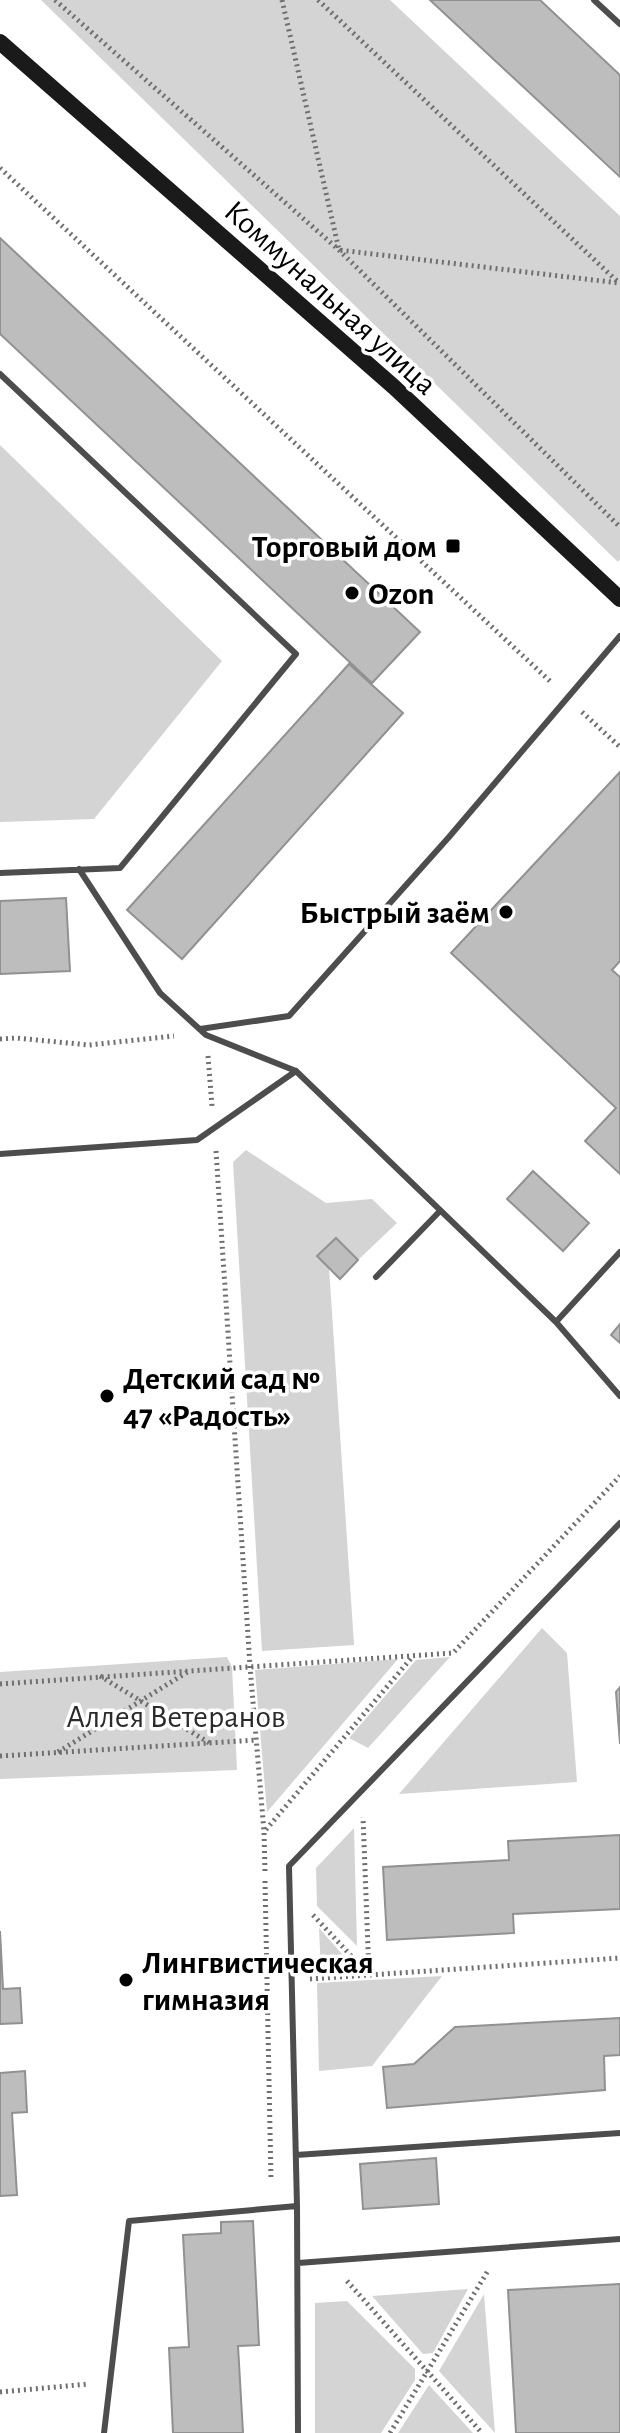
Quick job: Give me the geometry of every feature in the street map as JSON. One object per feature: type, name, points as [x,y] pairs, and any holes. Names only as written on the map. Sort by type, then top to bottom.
[{"type":"main road","name":"Коммунальная улица","points":[[0,42],[394,387],[620,599]]},
{"type":"lane","points":[[594,0],[620,24]]},
{"type":"lane","points":[[0,374],[296,654],[120,868],[0,873]]},
{"type":"lane","points":[[203,1032],[289,1016],[449,837],[620,636]]},
{"type":"lane","points":[[79,869],[160,993],[203,1032],[296,1071],[556,1322],[620,1396]]},
{"type":"lane","points":[[0,1154],[197,1140],[296,1071]]},
{"type":"lane","points":[[376,1277],[440,1211]]},
{"type":"lane","points":[[556,1322],[620,1252]]},
{"type":"lane","points":[[298,2433],[298,2263],[289,1866],[620,1523]]},
{"type":"lane","points":[[296,2155],[620,2133]]},
{"type":"lane","points":[[104,2433],[129,2221],[297,2206]]},
{"type":"lane","points":[[298,2263],[620,2239]]},
{"type":"path","points":[[55,0],[339,250],[620,527]]},
{"type":"path","points":[[282,0],[339,250]]},
{"type":"path","points":[[318,0],[620,284]]},
{"type":"path","points":[[0,168],[620,747]]},
{"type":"path","points":[[339,250],[620,284]]},
{"type":"path","points":[[0,1039],[89,1045],[203,1032],[215,1129],[250,1666],[264,1832]]},
{"type":"path","points":[[0,1684],[453,1653],[620,1476]]},
{"type":"path","points":[[56,1753],[190,1670]]},
{"type":"path","points":[[99,1676],[212,1744]]},
{"type":"path","points":[[0,1756],[257,1740]]},
{"type":"path","points":[[363,1812],[369,1975]]},
{"type":"path","points":[[313,1915],[369,1975]]},
{"type":"path","points":[[293,1980],[620,1958]]},
{"type":"path","points":[[390,2433],[501,2248]]},
{"type":"path","points":[[329,2260],[482,2433]]},
{"type":"path","points":[[0,2392],[110,2382]]},
{"type":"green space","points":[[41,0],[390,0],[620,216],[618,562]]},
{"type":"green space","points":[[0,445],[222,661],[94,819],[0,822]]},
{"type":"green space","points":[[246,1150],[326,1203],[372,1199],[397,1223],[358,1260],[336,1238],[318,1256],[329,1267],[354,1645],[262,1651],[233,1162]]},
{"type":"green space","points":[[542,1628],[567,1653],[577,1782],[399,1794]]},
{"type":"green space","name":"Аллея Ветеранов","points":[[227,1657],[232,1667],[237,1770],[0,1779],[0,1672]]},
{"type":"green space","points":[[450,1657],[368,1748],[349,1738],[416,1660]]},
{"type":"green space","points":[[398,1659],[267,1812],[255,1670]]},
{"type":"green space","points":[[354,1828],[357,1946],[317,1906],[316,1868]]},
{"type":"green space","points":[[319,1928],[358,1972],[321,1974]]},
{"type":"green space","points":[[442,1976],[372,2066],[319,2071],[317,1983]]},
{"type":"green space","points":[[468,2289],[433,2353],[423,2354],[372,2296]]},
{"type":"green space","points":[[484,2294],[495,2433],[439,2371]]},
{"type":"green space","points":[[347,2301],[415,2369],[415,2380],[381,2433],[315,2433],[315,2303]]},
{"type":"green space","points":[[429,2385],[473,2433],[398,2433]]},
{"type":"building","points":[[430,0],[540,0],[620,75],[620,177]]},
{"type":"building","points":[[0,238],[420,632],[372,683],[0,334]]},
{"type":"building","points":[[349,664],[403,713],[182,959],[127,910]]},
{"type":"building","points":[[620,772],[620,961],[612,970],[620,977],[620,1174],[585,1141],[616,1108],[451,953]]},
{"type":"building","points":[[66,898],[70,971],[0,974],[0,901]]},
{"type":"building","points":[[533,1171],[589,1223],[563,1251],[507,1199]]},
{"type":"building","points":[[336,1238],[358,1260],[340,1279],[317,1256]]},
{"type":"building","points":[[620,1324],[620,1343],[611,1335]]},
{"type":"building","points":[[620,1687],[620,1744],[616,1692]]},
{"type":"building","points":[[620,1835],[620,1909],[513,1914],[514,1933],[387,1940],[383,1867],[509,1860],[508,1841]]},
{"type":"building","points":[[0,1931],[3,1989],[20,1988],[22,2023],[0,2024]]},
{"type":"building","points":[[620,2018],[620,2055],[604,2056],[605,2090],[387,2108],[383,2067],[414,2064],[455,2027]]},
{"type":"building","points":[[25,2071],[27,2112],[12,2113],[17,2195],[0,2196],[0,2073]]},
{"type":"building","points":[[436,2158],[439,2204],[363,2209],[360,2164]]},
{"type":"building","points":[[253,2221],[259,2345],[238,2346],[243,2433],[173,2433],[169,2348],[189,2347],[183,2235],[221,2233],[221,2222]]},
{"type":"building","points":[[620,2284],[620,2433],[516,2433],[508,2290]]},
{"type":"place","name":"Торговый дом","points":[[453,546]]},
{"type":"place","name":"Ozon","points":[[352,593]]},
{"type":"place","name":"Быстрый заём","points":[[506,912]]},
{"type":"place","name":"Детский сад № 47 «Радость»","points":[[107,1396]]},
{"type":"place","name":"Лингвистическая гимназия","points":[[126,1980]]}]
